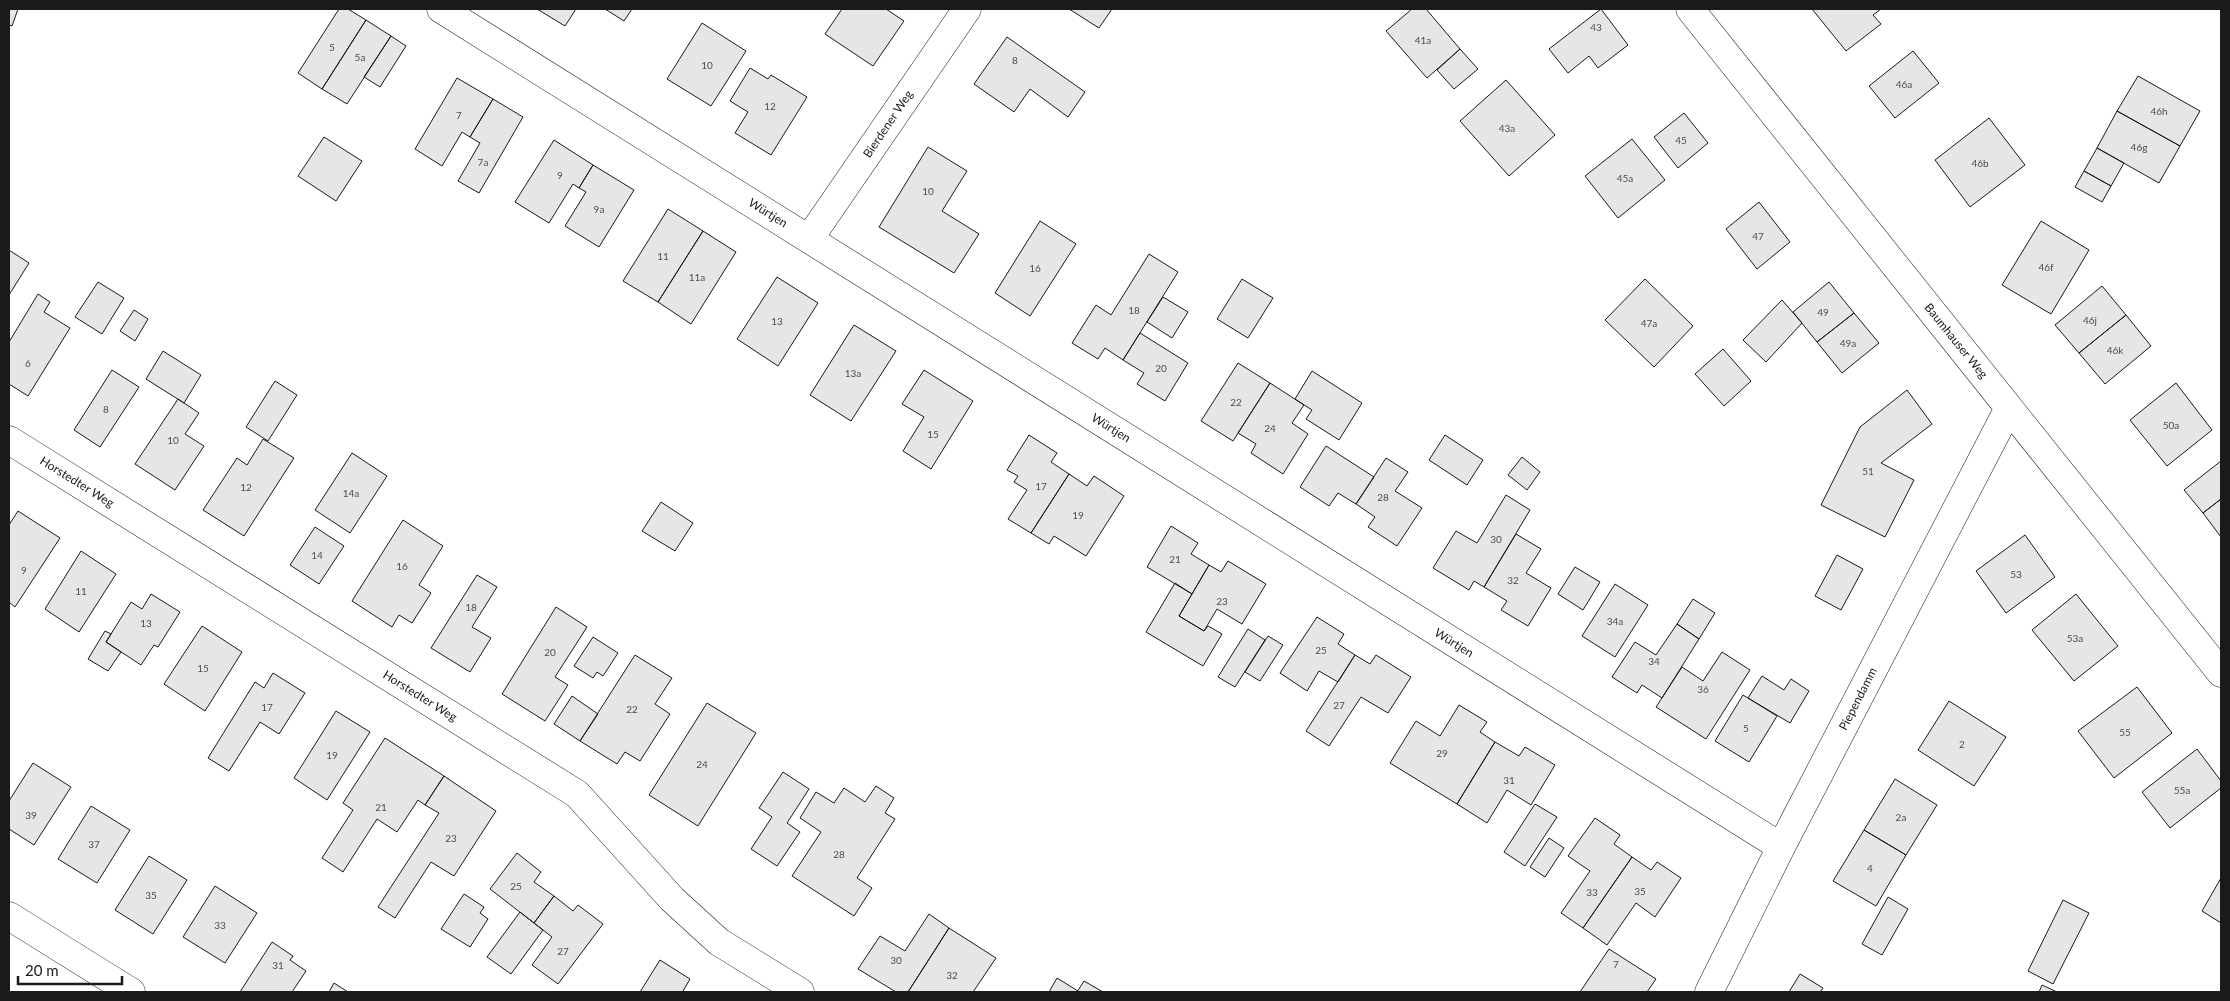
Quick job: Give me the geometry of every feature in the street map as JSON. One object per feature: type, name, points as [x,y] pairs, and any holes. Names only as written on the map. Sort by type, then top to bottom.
[{"type":"street","name":"Würtjen","points":[[442,9],[1781,846]]},
{"type":"street","name":"Bierdener Weg","points":[[809,239],[967,9]]},
{"type":"street","name":"Baumhauser Weg","points":[[1690,9],[2221,673]]},
{"type":"street","name":"Piependamm","points":[[1710,992],[1781,846],[2009,408]]},
{"type":"street","name":"Horstedter Weg","points":[[9,440],[577,794],[672,899],[719,942],[800,992]]},
{"type":"street","points":[[9,916],[131,992]]},
{"type":"building","points":[[9,9],[18,9],[12,26],[9,25]]},
{"type":"building","points":[[339,9],[348,9],[366,20],[322,89],[298,73]]},
{"type":"building","points":[[537,9],[576,9],[565,26]]},
{"type":"building","points":[[605,9],[632,9],[624,21]]},
{"type":"building","points":[[842,9],[886,9],[904,21],[873,66],[825,34]]},
{"type":"building","points":[[1069,9],[1112,9],[1099,28]]},
{"type":"building","points":[[1412,9],[1426,9],[1460,49],[1427,78],[1386,31]]},
{"type":"building","points":[[1601,9],[1628,45],[1598,68],[1589,56],[1568,73],[1549,49]]},
{"type":"building","points":[[1812,9],[1881,9],[1873,15],[1881,24],[1846,51]]},
{"type":"building","points":[[366,20],[391,36],[347,104],[322,89]]},
{"type":"building","points":[[702,23],[746,51],[711,106],[667,79]]},
{"type":"building","points":[[391,36],[406,46],[380,87],[364,77]]},
{"type":"building","points":[[1007,37],[1085,92],[1068,117],[1030,89],[1014,112],[974,84]]},
{"type":"building","points":[[1460,49],[1478,69],[1454,89],[1437,70]]},
{"type":"building","points":[[1913,51],[1939,83],[1895,118],[1869,86]]},
{"type":"building","points":[[750,68],[768,79],[771,75],[807,97],[771,155],[735,133],[748,112],[730,101]]},
{"type":"building","points":[[2138,76],[2200,111],[2180,146],[2117,111]]},
{"type":"building","points":[[457,78],[493,99],[470,137],[462,132],[442,166],[415,149]]},
{"type":"building","points":[[1506,80],[1555,135],[1509,176],[1460,121]]},
{"type":"building","points":[[493,99],[523,117],[479,193],[458,181],[480,143],[470,137]]},
{"type":"building","points":[[2117,111],[2180,146],[2159,183],[2097,148]]},
{"type":"building","points":[[1684,113],[1708,143],[1678,168],[1654,137]]},
{"type":"building","points":[[1989,118],[2025,165],[1970,207],[1935,160]]},
{"type":"building","points":[[324,137],[362,161],[336,201],[298,176]]},
{"type":"building","points":[[1632,139],[1665,180],[1618,218],[1585,176]]},
{"type":"building","points":[[554,140],[593,165],[579,188],[573,184],[549,223],[515,202]]},
{"type":"building","points":[[928,147],[967,171],[942,211],[979,234],[954,273],[879,227]]},
{"type":"building","points":[[2097,148],[2124,163],[2111,186],[2084,171]]},
{"type":"building","points":[[593,165],[634,190],[599,247],[565,226],[586,192],[579,188]]},
{"type":"building","points":[[2084,171],[2111,186],[2102,202],[2075,187]]},
{"type":"building","points":[[1759,202],[1790,242],[1757,269],[1726,229]]},
{"type":"building","points":[[668,209],[703,231],[658,302],[623,281]]},
{"type":"building","points":[[1040,221],[1076,244],[1030,316],[995,293]]},
{"type":"building","points":[[2041,221],[2089,250],[2051,314],[2002,285]]},
{"type":"building","points":[[703,231],[736,252],[691,324],[658,302]]},
{"type":"building","points":[[9,250],[29,263],[9,295]]},
{"type":"building","points":[[1149,254],[1178,272],[1123,360],[1105,348],[1098,359],[1072,343],[1096,305],[1111,315]]},
{"type":"building","points":[[777,277],[818,303],[778,366],[737,339]]},
{"type":"building","points":[[1242,279],[1273,298],[1248,338],[1217,319]]},
{"type":"building","points":[[1645,279],[1693,326],[1654,367],[1605,320]]},
{"type":"building","points":[[98,282],[124,298],[102,334],[75,317]]},
{"type":"building","points":[[1829,282],[1854,313],[1817,342],[1793,312]]},
{"type":"building","points":[[2102,286],[2126,315],[2079,353],[2055,325]]},
{"type":"building","points":[[38,294],[50,302],[44,312],[70,328],[28,396],[9,384],[9,342]]},
{"type":"building","points":[[1163,297],[1188,312],[1172,338],[1147,322]]},
{"type":"building","points":[[1782,300],[1802,323],[1766,362],[1743,340]]},
{"type":"building","points":[[134,310],[148,319],[135,341],[120,331]]},
{"type":"building","points":[[1854,313],[1879,343],[1842,373],[1817,342]]},
{"type":"building","points":[[2126,315],[2151,346],[2105,384],[2079,353]]},
{"type":"building","points":[[854,325],[896,351],[851,421],[810,395]]},
{"type":"building","points":[[1140,333],[1188,363],[1165,401],[1137,384],[1144,373],[1123,360]]},
{"type":"building","points":[[1723,349],[1751,381],[1724,406],[1695,374]]},
{"type":"building","points":[[163,351],[201,375],[184,403],[146,379]]},
{"type":"building","points":[[1238,363],[1270,383],[1233,441],[1201,421]]},
{"type":"building","points":[[112,370],[139,387],[100,447],[74,430]]},
{"type":"building","points":[[924,370],[973,401],[931,469],[903,451],[924,417],[902,404]]},
{"type":"building","points":[[1312,371],[1362,403],[1339,440],[1306,419],[1312,410],[1295,399]]},
{"type":"building","points":[[275,381],[297,395],[268,441],[246,427]]},
{"type":"building","points":[[1270,383],[1304,405],[1292,423],[1308,434],[1283,474],[1251,453],[1256,444],[1238,433]]},
{"type":"building","points":[[2176,383],[2212,430],[2167,466],[2130,420]]},
{"type":"building","points":[[1907,390],[1932,424],[1881,463],[1914,480],[1885,537],[1821,505],[1860,427]]},
{"type":"building","points":[[178,399],[199,413],[185,434],[204,446],[175,490],[135,464]]},
{"type":"building","points":[[1029,435],[1057,453],[1051,462],[1069,474],[1031,533],[1008,519],[1027,490],[1014,482],[1018,476],[1007,470]]},
{"type":"building","points":[[1445,435],[1483,460],[1467,485],[1429,460]]},
{"type":"building","points":[[263,439],[294,458],[244,536],[203,510],[237,458],[247,465]]},
{"type":"building","points":[[1326,446],[1374,477],[1356,504],[1338,493],[1329,506],[1300,487]]},
{"type":"building","points":[[352,453],[387,476],[350,533],[315,510]]},
{"type":"building","points":[[1522,457],[1540,472],[1527,490],[1508,475]]},
{"type":"building","points":[[1386,458],[1408,472],[1395,491],[1422,508],[1397,546],[1368,527],[1375,517],[1356,504]]},
{"type":"building","points":[[2221,461],[2221,499],[2203,513],[2184,490]]},
{"type":"building","points":[[1069,474],[1087,486],[1094,476],[1124,496],[1086,556],[1054,536],[1049,544],[1031,533]]},
{"type":"building","points":[[1506,495],[1530,510],[1484,587],[1474,581],[1469,590],[1433,568],[1456,531],[1477,543]]},
{"type":"building","points":[[2221,499],[2221,537],[2203,513]]},
{"type":"building","points":[[661,502],[693,523],[675,551],[642,531]]},
{"type":"building","points":[[18,511],[60,538],[15,607],[9,602],[9,525]]},
{"type":"building","points":[[403,520],[443,546],[419,585],[431,593],[412,623],[399,615],[392,627],[352,601]]},
{"type":"building","points":[[1171,526],[1198,543],[1191,554],[1209,565],[1192,594],[1147,567]]},
{"type":"building","points":[[315,527],[344,546],[319,584],[290,565]]},
{"type":"building","points":[[1516,534],[1541,549],[1526,573],[1551,588],[1528,626],[1501,610],[1507,601],[1484,587]]},
{"type":"building","points":[[2025,535],[2055,577],[2006,613],[1976,571]]},
{"type":"building","points":[[81,551],[116,574],[79,632],[45,609]]},
{"type":"building","points":[[1837,555],[1863,569],[1841,610],[1815,596]]},
{"type":"building","points":[[1228,561],[1266,584],[1242,624],[1217,609],[1204,631],[1179,616],[1209,565],[1221,572]]},
{"type":"building","points":[[1575,567],[1600,582],[1583,610],[1558,594]]},
{"type":"building","points":[[477,575],[497,587],[472,627],[491,638],[470,672],[431,648]]},
{"type":"building","points":[[1175,583],[1192,594],[1179,616],[1204,631],[1208,626],[1222,634],[1203,666],[1146,632]]},
{"type":"building","points":[[1615,584],[1648,605],[1615,657],[1582,636]]},
{"type":"building","points":[[151,594],[180,612],[158,647],[154,645],[141,665],[106,642],[131,602],[142,609]]},
{"type":"building","points":[[2076,594],[2118,646],[2074,681],[2032,630]]},
{"type":"building","points":[[1693,599],[1715,613],[1699,639],[1677,624]]},
{"type":"building","points":[[556,607],[587,627],[555,677],[568,685],[545,721],[502,694]]},
{"type":"building","points":[[1317,617],[1344,634],[1338,644],[1355,655],[1338,682],[1319,671],[1307,691],[1280,673]]},
{"type":"building","points":[[1677,624],[1699,639],[1662,698],[1642,685],[1637,693],[1612,677],[1635,642],[1656,655]]},
{"type":"building","points":[[202,626],[242,652],[205,711],[164,684]]},
{"type":"building","points":[[1248,629],[1265,640],[1235,687],[1218,677]]},
{"type":"building","points":[[105,631],[111,634],[106,642],[121,652],[108,671],[88,659]]},
{"type":"building","points":[[1268,636],[1283,645],[1260,681],[1245,672]]},
{"type":"building","points":[[593,637],[618,653],[603,676],[597,672],[593,678],[574,666]]},
{"type":"building","points":[[1722,652],[1750,670],[1706,739],[1656,707],[1682,667],[1703,681]]},
{"type":"building","points":[[635,655],[672,678],[655,704],[670,714],[640,761],[625,752],[617,764],[580,741]]},
{"type":"building","points":[[1355,655],[1370,664],[1376,655],[1411,677],[1388,713],[1361,697],[1329,746],[1306,731]]},
{"type":"building","points":[[273,673],[305,693],[279,734],[260,722],[229,771],[208,758],[255,682],[264,688]]},
{"type":"building","points":[[1762,676],[1784,690],[1791,679],[1809,691],[1790,723],[1748,698]]},
{"type":"building","points":[[2137,687],[2172,733],[2114,778],[2078,731]]},
{"type":"building","points":[[1743,695],[1777,716],[1749,762],[1715,741]]},
{"type":"building","points":[[572,696],[598,714],[580,741],[554,724]]},
{"type":"building","points":[[1949,701],[2006,737],[1974,786],[1918,750]]},
{"type":"building","points":[[707,703],[756,733],[698,826],[649,795]]},
{"type":"building","points":[[1459,705],[1487,722],[1480,732],[1495,742],[1457,804],[1390,763],[1416,721],[1440,736]]},
{"type":"building","points":[[336,711],[370,732],[327,800],[294,778]]},
{"type":"building","points":[[385,738],[444,776],[425,805],[418,800],[397,832],[377,819],[343,872],[322,858],[353,810],[343,803]]},
{"type":"building","points":[[1495,742],[1519,756],[1525,747],[1555,765],[1531,805],[1507,790],[1487,823],[1457,804]]},
{"type":"building","points":[[2197,749],[2221,781],[2221,788],[2170,828],[2142,792]]},
{"type":"building","points":[[33,763],[71,787],[34,845],[9,829],[9,801]]},
{"type":"building","points":[[783,772],[809,789],[787,823],[800,832],[777,866],[751,849],[772,817],[759,808]]},
{"type":"building","points":[[444,776],[496,811],[454,876],[431,862],[395,918],[378,907],[439,813],[425,805]]},
{"type":"building","points":[[1895,779],[1937,805],[1906,855],[1864,830]]},
{"type":"building","points":[[876,786],[894,798],[885,813],[895,819],[857,878],[872,888],[854,916],[792,876],[821,832],[800,818],[816,792],[834,803],[844,788],[865,802]]},
{"type":"building","points":[[1535,804],[1557,817],[1525,866],[1504,852]]},
{"type":"building","points":[[91,806],[130,830],[97,883],[58,859]]},
{"type":"building","points":[[1595,818],[1620,835],[1614,844],[1632,857],[1583,928],[1561,913],[1590,871],[1568,856]]},
{"type":"building","points":[[1864,830],[1906,855],[1876,906],[1833,881]]},
{"type":"building","points":[[1549,838],[1564,848],[1545,877],[1530,867]]},
{"type":"building","points":[[517,853],[541,872],[534,882],[554,896],[534,923],[490,889]]},
{"type":"building","points":[[149,856],[187,880],[153,934],[115,910]]},
{"type":"building","points":[[1632,857],[1651,870],[1657,862],[1681,878],[1655,917],[1636,903],[1607,945],[1583,928]]},
{"type":"building","points":[[2221,878],[2221,923],[2202,911]]},
{"type":"building","points":[[215,886],[257,913],[225,963],[183,937]]},
{"type":"building","points":[[464,894],[484,907],[480,913],[488,919],[470,947],[441,929]]},
{"type":"building","points":[[554,896],[573,911],[578,905],[603,924],[558,984],[532,965],[552,937],[534,923]]},
{"type":"building","points":[[1888,897],[1908,909],[1882,955],[1862,944]]},
{"type":"building","points":[[2063,900],[2089,913],[2053,984],[2028,971]]},
{"type":"building","points":[[520,912],[543,930],[511,974],[487,957]]},
{"type":"building","points":[[929,914],[949,928],[908,992],[896,992],[858,969],[880,936],[905,951]]},
{"type":"building","points":[[949,928],[996,958],[973,992],[908,992]]},
{"type":"building","points":[[272,942],[293,956],[290,960],[306,971],[292,992],[240,992]]},
{"type":"building","points":[[1609,949],[1656,979],[1647,992],[1580,992]]},
{"type":"building","points":[[660,960],[690,979],[683,991],[685,992],[640,992]]},
{"type":"building","points":[[1800,974],[1823,988],[1820,992],[1789,992]]},
{"type":"building","points":[[1057,978],[1078,991],[1049,992]]},
{"type":"building","points":[[1084,981],[1103,992],[1077,992]]},
{"type":"building","points":[[334,983],[348,992],[329,992]]},
{"type":"building","points":[[2042,985],[2057,992],[2039,992]]}]
